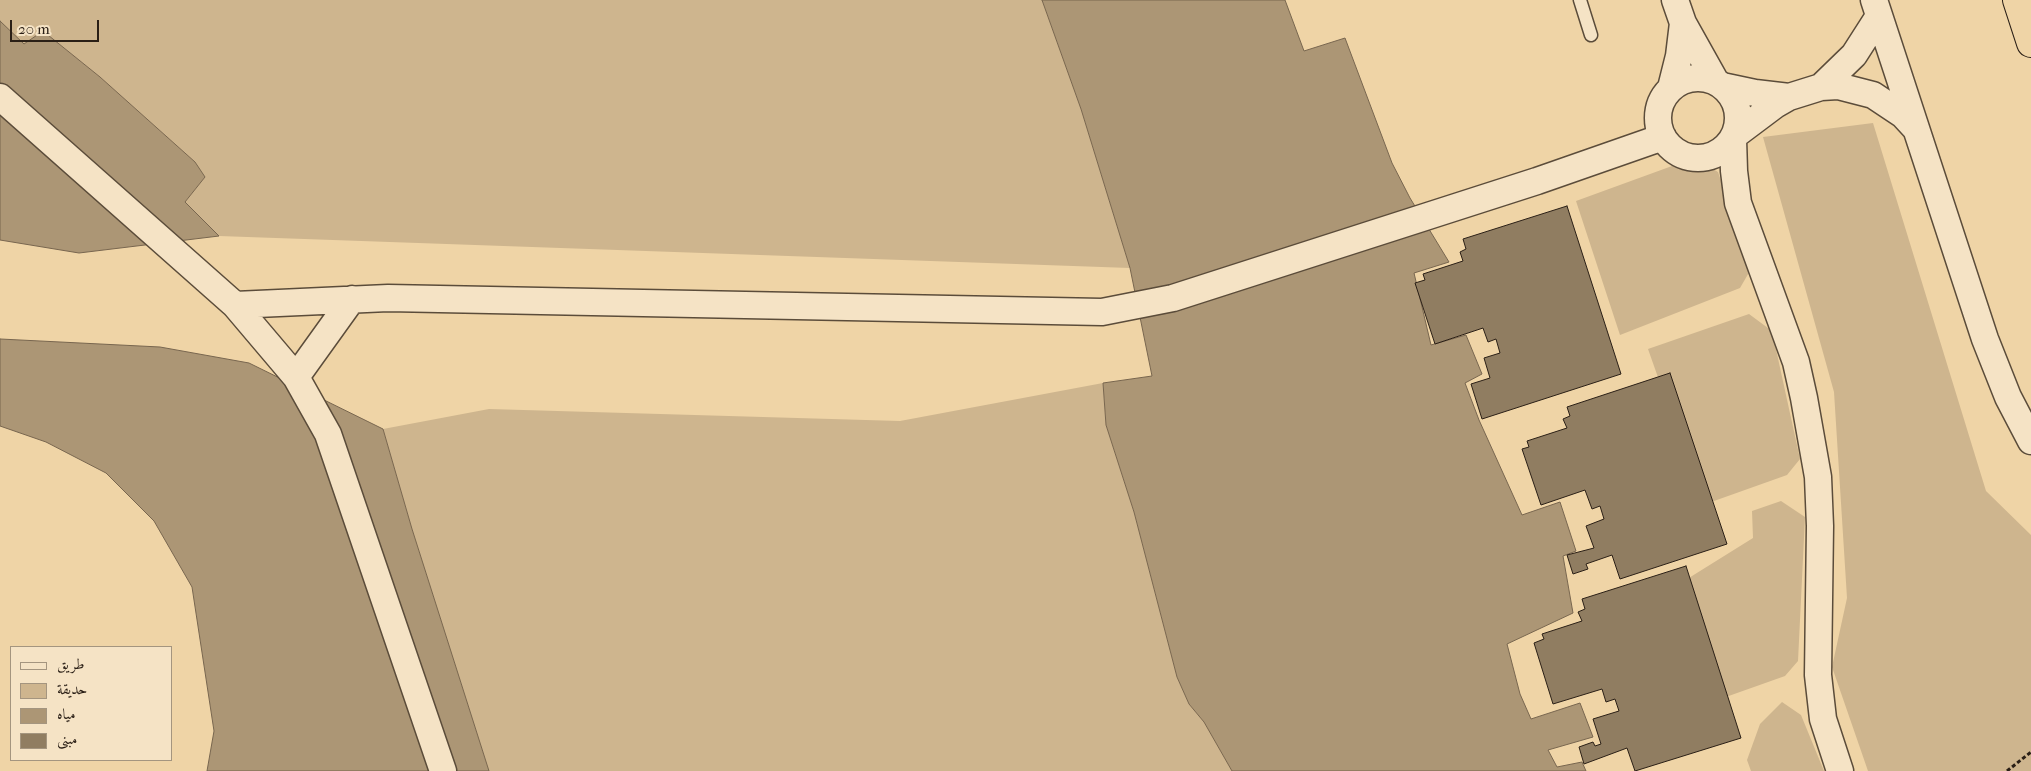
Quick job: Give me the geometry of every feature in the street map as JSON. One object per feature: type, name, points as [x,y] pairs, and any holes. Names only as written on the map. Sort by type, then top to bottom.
[{"type":"highway","points":[[2017,0],[2031,43]]},
{"type":"street","points":[[1821,87],[1854,55],[1876,8]]},
{"type":"street","points":[[1876,8],[1985,339],[2008,397],[2031,441]]},
{"type":"street","points":[[1679,12],[1719,84],[1730,93],[1736,103],[1738,114],[1734,137],[1734,171],[1738,203],[1796,362],[1804,398],[1818,477],[1820,526],[1818,675],[1823,718],[1840,771]]},
{"type":"street","points":[[1671,88],[1679,56],[1679,12]]},
{"type":"street","points":[[1738,203],[1718,179],[1694,158],[1676,151],[1663,137],[1659,128],[1659,111],[1664,96],[1671,88],[1688,79],[1698,78],[1755,93],[1789,97]]},
{"type":"street","points":[[1694,158],[1712,156],[1727,147],[1734,137],[1760,114],[1789,97],[1821,87],[1838,86],[1873,95],[1903,115],[1915,128]]},
{"type":"street","points":[[0,97],[203,279],[235,305],[296,377],[328,434],[443,771]]},
{"type":"street","points":[[235,305],[352,299],[1102,312],[1173,298],[1537,181],[1663,137]]},
{"type":"street","points":[[296,377],[352,299]]},
{"type":"lane","points":[[1580,0],[1591,35]]},
{"type":"path","points":[[2007,771],[2031,752]]},
{"type":"green space","points":[[0,0],[1042,0],[1081,109],[1130,268],[219,236],[185,202],[205,177],[195,162],[100,77],[44,32],[24,44],[0,21]]},
{"type":"green space","points":[[1873,123],[1986,491],[2031,535],[2031,771],[1868,771],[1832,667],[1847,598],[1834,392],[1763,137]]},
{"type":"green space","points":[[1694,158],[1718,172],[1751,269],[1740,288],[1620,335],[1576,201]]},
{"type":"green space","points":[[1749,314],[1772,331],[1800,459],[1787,475],[1714,501],[1702,502],[1648,349]]},
{"type":"green space","points":[[1103,383],[1106,425],[1134,512],[1177,677],[1189,704],[1204,722],[1232,771],[489,771],[412,529],[383,429],[489,409],[900,421]]},
{"type":"green space","points":[[1781,501],[1805,517],[1798,661],[1785,676],[1723,698],[1684,581],[1753,538],[1752,511]]},
{"type":"green space","points":[[1782,702],[1801,715],[1824,771],[1751,771],[1747,760],[1760,724]]},
{"type":"water","points":[[1042,0],[1285,0],[1304,51],[1345,38],[1392,163],[1410,198],[1449,262],[1414,273],[1431,345],[1466,335],[1482,374],[1465,383],[1479,420],[1522,515],[1560,502],[1576,551],[1563,556],[1573,613],[1507,644],[1520,694],[1531,719],[1580,703],[1593,737],[1548,750],[1557,767],[1582,762],[1586,771],[1232,771],[1204,722],[1189,704],[1177,677],[1134,512],[1106,425],[1103,383],[1152,376],[1130,268],[1081,109]]},
{"type":"water","points":[[0,21],[24,44],[43,31],[100,77],[195,162],[205,177],[185,202],[219,236],[79,253],[0,240]]},
{"type":"water","points":[[0,339],[160,347],[249,363],[383,429],[412,529],[489,771],[207,771],[214,731],[192,587],[154,521],[106,473],[46,442],[0,426]]},
{"type":"building","points":[[1567,206],[1621,374],[1482,419],[1471,384],[1490,378],[1484,358],[1500,353],[1496,339],[1488,342],[1483,328],[1435,344],[1415,283],[1425,280],[1423,274],[1463,261],[1460,252],[1466,249],[1463,239]]},
{"type":"building","points":[[1670,373],[1727,544],[1620,579],[1612,555],[1586,564],[1588,569],[1573,574],[1567,555],[1594,548],[1586,526],[1604,519],[1600,506],[1592,509],[1585,490],[1541,505],[1522,449],[1529,447],[1527,441],[1567,428],[1563,419],[1570,416],[1567,407]]},
{"type":"building","points":[[1686,566],[1741,738],[1635,771],[1627,748],[1584,764],[1579,747],[1593,742],[1595,746],[1601,744],[1593,719],[1619,711],[1615,699],[1606,702],[1602,689],[1553,704],[1534,643],[1544,639],[1542,634],[1582,621],[1578,612],[1585,609],[1582,599]]}]
